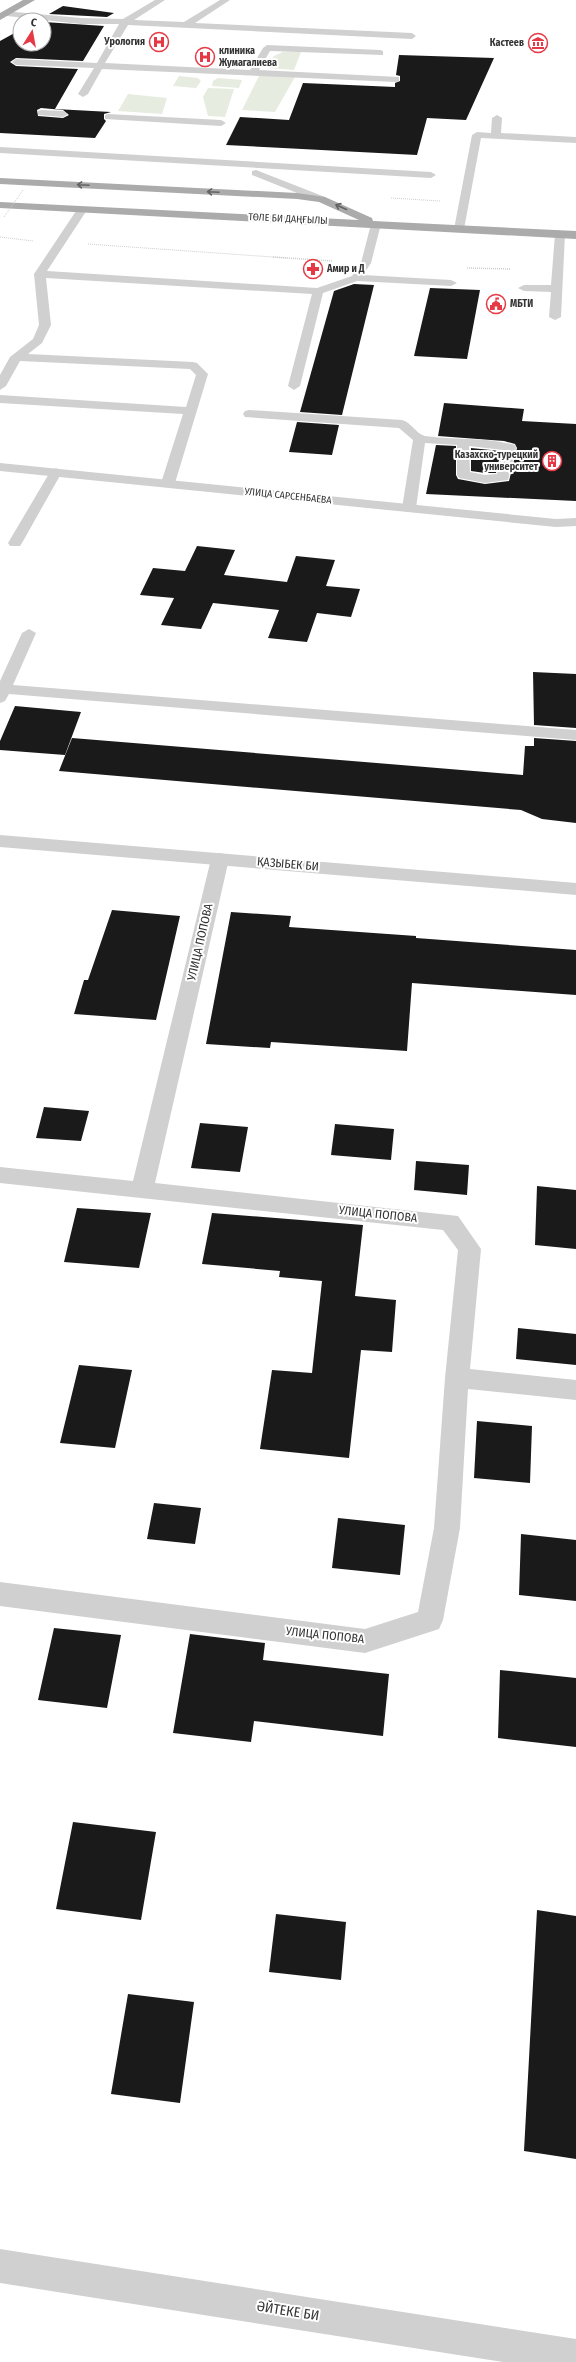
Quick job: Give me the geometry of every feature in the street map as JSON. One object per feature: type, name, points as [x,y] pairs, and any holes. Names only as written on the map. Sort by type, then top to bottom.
[{"type":"main road","points":[[2,16],[30,0]]},
{"type":"main road","points":[[0,181],[321,199],[376,224]]},
{"type":"main road","name":"ТӨЛЕ БИ ДАҢҒЫЛЫ","points":[[1,209],[33,207],[576,235]]},
{"type":"street","name":"УЛИЦА САРСЕНБАЕВА","points":[[0,467],[409,508],[556,522],[576,522]]},
{"type":"street","name":"ҚАЗЫБЕК БИ","points":[[0,841],[220,858],[576,889]]},
{"type":"street","name":"УЛИЦА ПОПОВА","points":[[142,1190],[220,858]]},
{"type":"street","name":"УЛИЦА ПОПОВА","points":[[0,1175],[450,1222],[470,1249],[457,1378],[447,1528],[430,1620],[365,1641],[0,1594]]},
{"type":"street","points":[[457,1378],[576,1390]]},
{"type":"street","name":"ӘЙТЕКЕ БИ","points":[[0,2266],[576,2356]]},
{"type":"lane","points":[[83,94],[98,65],[125,22],[161,0]]},
{"type":"lane","points":[[186,25],[226,0]]},
{"type":"lane","points":[[2,16],[412,36]]},
{"type":"lane","points":[[253,72],[267,48],[380,53]]},
{"type":"lane","points":[[16,62],[396,79]]},
{"type":"lane","points":[[41,113],[63,114]]},
{"type":"lane","points":[[108,117],[221,123]]},
{"type":"lane","points":[[496,136],[497,118]]},
{"type":"lane","points":[[459,229],[478,135],[576,140]]},
{"type":"lane","points":[[0,150],[235,165],[431,175]]},
{"type":"lane","points":[[235,165],[291,185],[321,199]]},
{"type":"lane","points":[[0,386],[16,357],[38,341],[45,325],[40,274],[59,242],[82,210]]},
{"type":"lane","points":[[356,278],[366,263],[376,224]]},
{"type":"lane","points":[[555,318],[559,272],[560,234]]},
{"type":"lane","points":[[40,274],[318,290],[356,278],[451,283]]},
{"type":"lane","points":[[524,288],[557,290]]},
{"type":"lane","points":[[294,386],[318,290]]},
{"type":"lane","points":[[16,357],[193,366],[202,374],[168,483]]},
{"type":"lane","points":[[0,399],[191,411]]},
{"type":"lane","points":[[250,414],[402,424],[419,439],[463,441]]},
{"type":"lane","points":[[409,508],[419,439]]},
{"type":"lane","points":[[15,543],[56,472]]},
{"type":"lane","points":[[29,633],[2,694],[576,735]]},
{"type":"path","points":[[1,209],[23,190]]},
{"type":"path","points":[[0,238],[366,263]]},
{"type":"path","points":[[466,268],[559,272]]},
{"type":"shaded area","points":[[283,52],[301,52],[294,70],[266,68],[274,56]]},
{"type":"shaded area","points":[[260,74],[295,77],[275,112],[242,110]]},
{"type":"shaded area","points":[[179,76],[198,78],[201,81],[196,88],[173,86]]},
{"type":"shaded area","points":[[218,78],[242,80],[239,88],[212,86],[213,81]]},
{"type":"shaded area","points":[[208,88],[234,89],[225,117],[208,116],[203,97]]},
{"type":"shaded area","points":[[128,94],[167,98],[162,114],[118,111]]},
{"type":"building","points":[[63,6],[114,13],[107,17],[52,14],[52,12]]},
{"type":"building","points":[[52,23],[104,26],[83,61],[16,58],[10,62],[16,66],[78,69],[55,109],[111,112],[104,114],[104,119],[106,121],[95,138],[0,133],[0,41],[12,34],[12,52],[52,52]],"holes":[[[41,108],[63,110],[69,115],[63,118],[38,116],[37,110]]]},
{"type":"building","points":[[399,55],[494,58],[466,120],[427,118],[417,155],[226,145],[240,117],[289,120],[303,83],[395,87],[395,83],[400,81],[400,76],[396,75]]},
{"type":"building","points":[[354,284],[374,285],[342,415],[300,412],[334,291]]},
{"type":"building","points":[[430,288],[480,290],[467,359],[414,356]]},
{"type":"building","points":[[444,403],[524,409],[522,421],[576,424],[576,501],[426,494],[436,445],[456,446],[456,475],[458,479],[485,484],[509,481],[517,448],[515,444],[504,441],[438,436]]},
{"type":"building","points":[[297,422],[339,425],[332,455],[289,452]]},
{"type":"building","points":[[471,448],[501,451],[496,473],[471,471]]},
{"type":"building","points":[[197,546],[235,550],[224,575],[287,582],[296,556],[335,560],[326,586],[360,589],[351,617],[317,613],[307,642],[268,638],[279,610],[213,603],[201,629],[161,625],[174,598],[140,595],[153,568],[185,571]]},
{"type":"building","points":[[533,672],[576,674],[576,728],[534,725]]},
{"type":"building","points":[[15,706],[81,712],[65,755],[0,750],[0,741]]},
{"type":"building","points":[[72,738],[523,775],[525,746],[534,746],[534,738],[576,741],[576,823],[542,819],[521,810],[59,771]]},
{"type":"building","points":[[112,910],[180,916],[156,1020],[74,1014],[84,980],[88,980]]},
{"type":"building","points":[[231,912],[291,916],[289,927],[576,950],[576,995],[412,983],[407,1051],[271,1042],[270,1048],[206,1044]]},
{"type":"building","points":[[44,1107],[89,1111],[81,1141],[36,1138]]},
{"type":"building","points":[[200,1123],[248,1127],[240,1172],[191,1168]]},
{"type":"building","points":[[335,1124],[394,1129],[391,1160],[331,1155]]},
{"type":"building","points":[[416,1161],[469,1165],[467,1195],[414,1190]]},
{"type":"building","points":[[537,1186],[576,1190],[576,1249],[535,1245]]},
{"type":"building","points":[[77,1208],[151,1213],[139,1268],[64,1262]]},
{"type":"building","points":[[212,1213],[363,1225],[355,1296],[396,1300],[392,1352],[361,1350],[349,1458],[260,1449],[272,1370],[312,1373],[322,1281],[279,1277],[280,1271],[202,1264]]},
{"type":"building","points":[[518,1328],[576,1334],[576,1365],[516,1359]]},
{"type":"building","points":[[79,1365],[132,1370],[115,1448],[60,1443]]},
{"type":"building","points":[[477,1421],[532,1426],[530,1483],[474,1478]]},
{"type":"building","points":[[154,1503],[201,1508],[195,1544],[147,1539]]},
{"type":"building","points":[[338,1518],[405,1525],[400,1575],[332,1568]]},
{"type":"building","points":[[521,1534],[576,1540],[576,1601],[519,1595]]},
{"type":"building","points":[[54,1628],[121,1635],[107,1708],[38,1700]]},
{"type":"building","points":[[190,1634],[265,1643],[263,1660],[389,1674],[383,1736],[254,1721],[251,1742],[173,1733]]},
{"type":"building","points":[[500,1670],[576,1678],[576,1747],[498,1738]]},
{"type":"building","points":[[73,1822],[156,1832],[141,1920],[56,1909]]},
{"type":"building","points":[[537,1910],[576,1916],[576,2159],[524,2151]]},
{"type":"building","points":[[276,1914],[346,1922],[341,1980],[269,1972]]},
{"type":"building","points":[[128,1994],[194,2002],[180,2103],[111,2094]]},
{"type":"place","name":"Урология","points":[[159,42]]},
{"type":"place","name":"Кастеев","points":[[538,43]]},
{"type":"place","name":"клиника Жумагалиева","points":[[205,57]]},
{"type":"place","name":"Амир и Д","points":[[313,269]]},
{"type":"place","name":"МБТИ","points":[[496,304]]},
{"type":"place","name":"Казахско-турецкий университет","points":[[552,461]]}]
